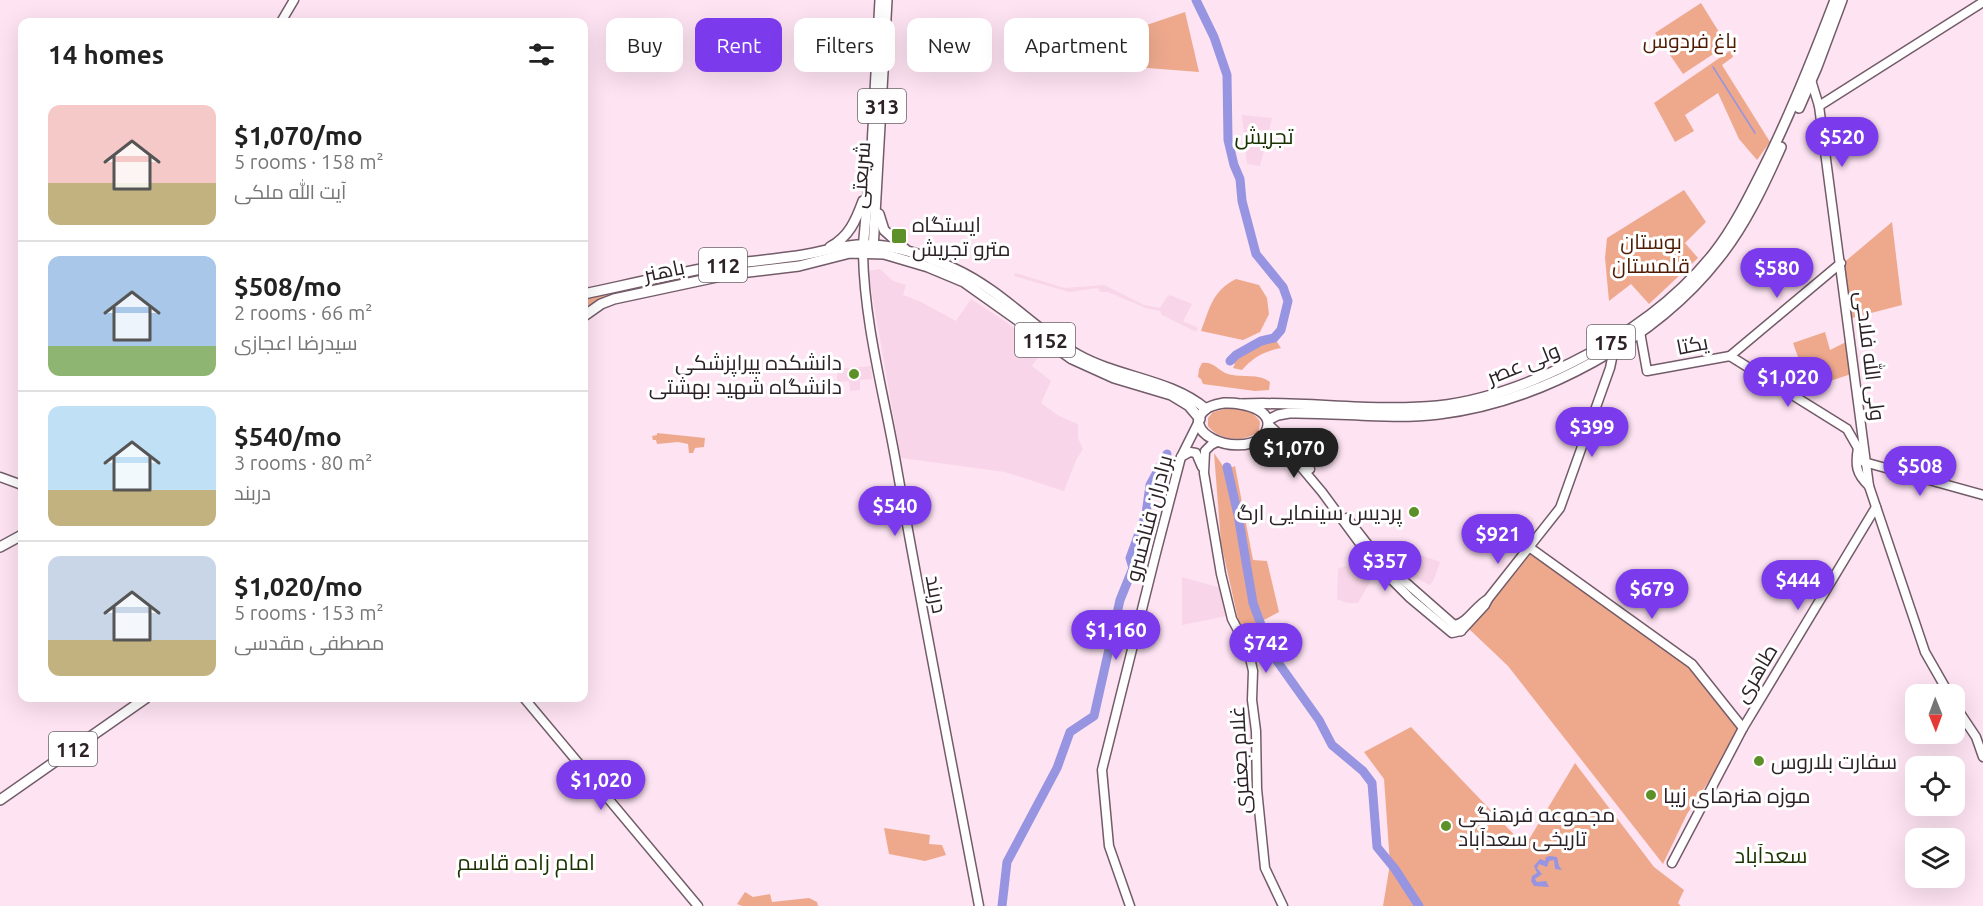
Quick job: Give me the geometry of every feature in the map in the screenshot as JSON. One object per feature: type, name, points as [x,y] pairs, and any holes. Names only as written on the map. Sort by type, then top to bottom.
[{"type":"main road","points":[[283,18],[294,0]]},
{"type":"main road","name":"شریعتی","points":[[868,248],[870,211],[867,193],[872,147],[880,0]]},
{"type":"main road","name":"شریعتی","points":[[870,211],[877,199],[887,0]]},
{"type":"main road","name":"ولی عصر","points":[[1242,404],[1273,402],[1407,407],[1464,402],[1525,384],[1556,371],[1611,342],[1657,309],[1685,285],[1714,253],[1755,187],[1808,79],[1835,0]]},
{"type":"main road","name":"ولی عصر","points":[[1268,422],[1278,415],[1289,413],[1410,416],[1438,414],[1489,405],[1558,379],[1614,350],[1640,332],[1690,289],[1720,257],[1743,221],[1761,188],[1842,0]]},
{"type":"main road","points":[[1820,106],[1983,2]]},
{"type":"main road","name":"ولی‌ الله فلاحی","points":[[1808,79],[1820,106],[1862,426],[1867,484],[1926,652],[1944,684]]},
{"type":"main road","points":[[824,250],[838,242],[852,226],[867,193]]},
{"type":"main road","points":[[877,199],[879,219],[884,230],[910,252]]},
{"type":"main road","points":[[868,248],[894,248],[910,252]]},
{"type":"main road","name":"باهنر","points":[[588,293],[712,267],[824,250],[868,248]]},
{"type":"main road","name":"باهنر","points":[[588,313],[601,304],[614,299],[714,277],[799,266],[868,248]]},
{"type":"main road","name":"1152","points":[[868,248],[920,264],[964,282],[1072,359],[1114,378],[1171,395],[1189,406],[1200,420]]},
{"type":"main road","name":"دربند","points":[[868,248],[862,272],[870,324],[979,906]]},
{"type":"main road","name":"1152","points":[[910,252],[957,270],[976,281],[1065,347],[1086,359],[1116,372],[1188,395],[1206,409]]},
{"type":"main road","points":[[1730,356],[1841,263]]},
{"type":"main road","points":[[1831,270],[1843,276]]},
{"type":"main road","name":"یکتا","points":[[1640,332],[1647,371],[1730,356],[1847,429],[1865,465]]},
{"type":"main road","points":[[1262,438],[1285,448],[1322,492],[1372,561],[1410,598],[1452,633],[1485,605],[1560,508],[1610,368],[1614,350]]},
{"type":"main road","points":[[1268,422],[1266,433],[1262,438],[1245,444],[1232,445],[1217,442],[1204,432],[1200,420],[1206,409],[1224,403],[1242,404],[1258,410],[1294,450],[1379,559],[1457,628]]},
{"type":"main road","name":"برادران فناخسرو","points":[[1130,906],[1109,846],[1102,770],[1181,457],[1200,420]]},
{"type":"main road","points":[[1847,429],[1862,426]]},
{"type":"main road","name":"غلام جعفری","points":[[1217,442],[1205,451],[1204,473],[1229,608],[1232,619],[1248,649],[1253,671],[1252,700],[1264,868],[1283,906]]},
{"type":"main road","points":[[1858,448],[1856,462],[1858,474],[1867,484]]},
{"type":"main road","points":[[1181,457],[1190,452],[1196,453],[1204,473]]},
{"type":"main road","points":[[1865,465],[1983,495]]},
{"type":"main road","points":[[1865,465],[1983,501]]},
{"type":"main road","points":[[0,477],[18,484]]},
{"type":"main road","name":"طاهری","points":[[1672,863],[1743,728],[1876,507]]},
{"type":"main road","points":[[0,547],[18,537]]},
{"type":"main road","points":[[1529,547],[1692,664],[1743,728]]},
{"type":"main road","name":"112","points":[[0,800],[140,702]]},
{"type":"main road","points":[[527,702],[698,906]]},
{"type":"main road","points":[[1965,720],[1976,737],[1983,757]]},
{"type":"shaded area","points":[[1242,115],[1272,118],[1260,166],[1247,164]]},
{"type":"shaded area","points":[[880,269],[893,281],[906,285],[903,295],[956,321],[971,299],[1041,348],[1041,353],[1032,366],[1051,381],[1041,403],[1059,416],[1078,424],[1078,438],[1083,449],[1076,460],[1064,491],[1005,472],[901,458],[868,271]]},
{"type":"shaded area","points":[[1015,273],[1065,288],[1104,285],[1144,305],[1160,308],[1170,295],[1192,304],[1183,321],[1198,328],[1196,332],[1162,315],[1160,311],[1146,308],[1108,292],[1100,292],[1098,288],[1069,292],[1014,276]]},
{"type":"shaded area","name":"دانشکده پیراپزشکی دانشگاه شهید بهشتی","points":[[871,366],[872,379],[860,380],[860,390],[850,391],[849,381],[837,382],[837,369]]},
{"type":"shaded area","points":[[1415,553],[1440,562],[1430,585],[1407,574]]},
{"type":"shaded area","points":[[1366,558],[1377,569],[1358,603],[1347,603],[1337,599],[1338,569]]},
{"type":"shaded area","points":[[1182,577],[1221,588],[1227,616],[1182,625]]},
{"type":"shaded area","points":[[1546,857],[1557,857],[1562,870],[1555,869],[1554,860],[1549,861],[1547,867],[1539,864],[1537,868],[1542,874],[1535,879],[1537,882],[1546,881],[1549,887],[1534,886],[1531,881],[1532,876],[1537,873],[1534,866],[1540,859],[1545,861]]},
{"type":"green space","name":"باغ فردوس","points":[[1701,3],[1727,45],[1683,74],[1655,33]]},
{"type":"green space","points":[[1185,12],[1199,72],[1149,68],[1149,24]]},
{"type":"green space","points":[[1731,50],[1733,57],[1722,65],[1770,142],[1757,160],[1739,139],[1718,93],[1685,115],[1694,131],[1675,142],[1654,103]]},
{"type":"green space","name":"بوستان قلمستان","points":[[1684,190],[1706,222],[1685,243],[1698,258],[1649,304],[1631,284],[1609,301],[1605,258],[1607,238]]},
{"type":"green space","points":[[1892,222],[1902,305],[1848,319],[1841,265]]},
{"type":"green space","points":[[847,248],[805,261],[674,281],[610,296],[597,300],[588,307],[588,297],[712,272],[794,261]]},
{"type":"green space","points":[[1236,279],[1259,285],[1267,298],[1269,314],[1260,332],[1243,340],[1201,331],[1217,295]]},
{"type":"green space","points":[[1825,332],[1830,350],[1846,342],[1851,374],[1795,393],[1774,379],[1798,357],[1793,343]]},
{"type":"green space","points":[[1275,339],[1281,348],[1260,355],[1242,370],[1233,368],[1235,364],[1231,362],[1240,353]]},
{"type":"green space","points":[[1202,363],[1210,363],[1228,374],[1266,379],[1270,382],[1269,390],[1255,391],[1203,384],[1198,377]]},
{"type":"green space","points":[[1225,409],[1253,414],[1260,422],[1259,431],[1240,439],[1219,435],[1208,426],[1208,418],[1213,412]]},
{"type":"green space","points":[[657,433],[705,438],[704,447],[695,448],[693,453],[689,453],[688,444],[678,442],[657,444],[652,436]]},
{"type":"green space","points":[[1214,453],[1225,469],[1256,623],[1240,628],[1221,543]]},
{"type":"green space","points":[[1235,466],[1253,560],[1267,561],[1279,612],[1262,621],[1256,605],[1230,468]]},
{"type":"green space","points":[[1529,551],[1689,666],[1738,728],[1713,775],[1687,814],[1663,864],[1508,666],[1468,628],[1483,614]]},
{"type":"green space","name":"مجموعه فرهنگی تاریخی سعدآباد","points":[[1411,727],[1525,846],[1575,763],[1654,867],[1684,890],[1678,903],[1681,906],[1383,906],[1390,864],[1384,779],[1364,752]]},
{"type":"green space","points":[[884,828],[930,835],[929,844],[942,845],[946,855],[925,861],[889,854]]},
{"type":"green space","points":[[745,892],[753,897],[770,894],[772,902],[809,898],[817,902],[818,906],[742,906],[737,904]]},
{"type":"waterway","points":[[1196,0],[1214,37],[1227,75],[1228,140],[1240,179],[1242,201],[1256,254],[1283,287],[1288,301],[1281,330],[1274,338],[1261,341],[1230,361]]},
{"type":"waterway","points":[[1713,67],[1755,133]]},
{"type":"waterway","points":[[1002,906],[1007,862],[1057,768],[1070,732],[1094,716],[1120,600],[1133,568],[1130,558],[1146,514],[1150,485],[1167,454]]},
{"type":"waterway","points":[[1227,467],[1253,603],[1267,641],[1277,661],[1319,720],[1332,745],[1363,771],[1372,783],[1377,847],[1395,869],[1419,906]]},
{"type":"place","name":"ایستگاه مترو تجریش","points":[[899,236]]},
{"type":"place","name":"دانشکده پیراپزشکی دانشگاه شهید بهشتی","points":[[854,374]]},
{"type":"place","name":"پردیس سینمایی ارگ","points":[[1414,512]]},
{"type":"place","name":"سفارت بلاروس","points":[[1759,761]]},
{"type":"place","name":"موزه هنرهای زیبا","points":[[1651,795]]},
{"type":"place","name":"مجموعه فرهنگی تاریخی سعدآباد","points":[[1446,826]]},
{"type":"district","name":"تجریش","points":[[1264,135]]},
{"type":"district","name":"سعدآباد","points":[[1771,854]]},
{"type":"district","name":"امام زاده قاسم","points":[[526,861]]}]
